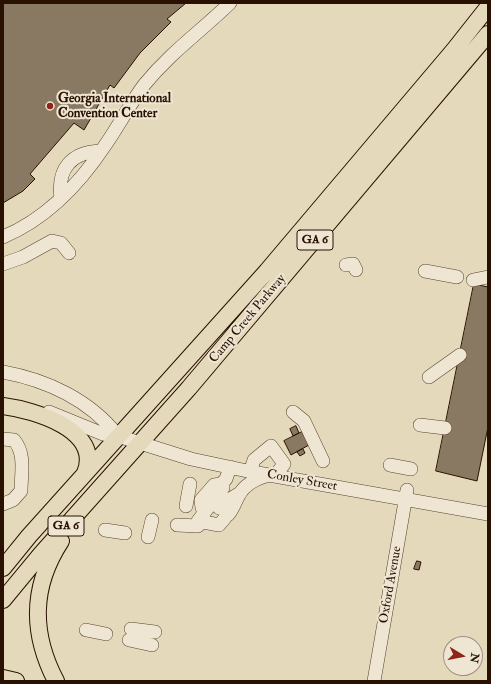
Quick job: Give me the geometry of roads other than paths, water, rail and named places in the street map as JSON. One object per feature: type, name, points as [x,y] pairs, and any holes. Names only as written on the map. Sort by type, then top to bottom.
[{"type":"main road","name":"Camp Creek Parkway","points":[[3,568],[29,536],[291,243],[454,50],[488,7]]},
{"type":"main road","name":"Camp Creek Parkway","points":[[3,600],[90,498],[220,352],[488,34]]},
{"type":"main road","points":[[3,405],[38,415],[63,426],[80,437],[88,452],[88,465],[84,474]]},
{"type":"main road","points":[[56,681],[44,655],[37,623],[40,590],[50,561],[90,498]]},
{"type":"main road","points":[[3,549],[29,536]]},
{"type":"main road","points":[[3,678],[16,681]]},
{"type":"street","points":[[3,237],[27,225],[61,198],[82,177],[101,151],[130,104],[158,68],[189,38],[229,4]]},
{"type":"street","points":[[61,198],[60,181],[68,164],[83,154],[101,151]]},
{"type":"street","points":[[3,264],[23,256],[52,241],[61,243],[69,253]]},
{"type":"street","points":[[425,271],[457,277]]},
{"type":"street","points":[[473,280],[488,277]]},
{"type":"street","points":[[429,377],[460,355]]},
{"type":"street","points":[[3,372],[32,379],[65,392],[95,412],[110,425],[118,436]]},
{"type":"street","name":"Conley Street","points":[[3,405],[41,409],[104,434],[118,436],[223,475],[248,471],[272,476],[406,495],[488,514]]},
{"type":"street","points":[[294,412],[304,421],[323,461]]},
{"type":"street","points":[[420,425],[445,428]]},
{"type":"street","points":[[3,439],[14,440],[20,447],[22,456],[21,491],[13,500],[3,504]]},
{"type":"street","points":[[177,525],[215,518],[234,507],[247,480],[248,471],[254,460],[271,446],[284,464],[272,476],[257,478],[242,491]]},
{"type":"street","points":[[390,465],[411,468]]},
{"type":"street","points":[[215,518],[202,508],[223,475]]},
{"type":"street","points":[[215,518],[223,488],[223,475]]},
{"type":"street","points":[[186,506],[190,484]]},
{"type":"street","name":"Oxford Avenue","points":[[374,681],[406,495]]},
{"type":"street","points":[[148,537],[152,520]]},
{"type":"street","points":[[105,530],[125,532]]},
{"type":"street","points":[[86,625],[107,629]]},
{"type":"street","points":[[152,645],[130,635],[155,632]]},
{"type":"place","name":"Georgia International Convention Center","points":[[50,106]]}]
